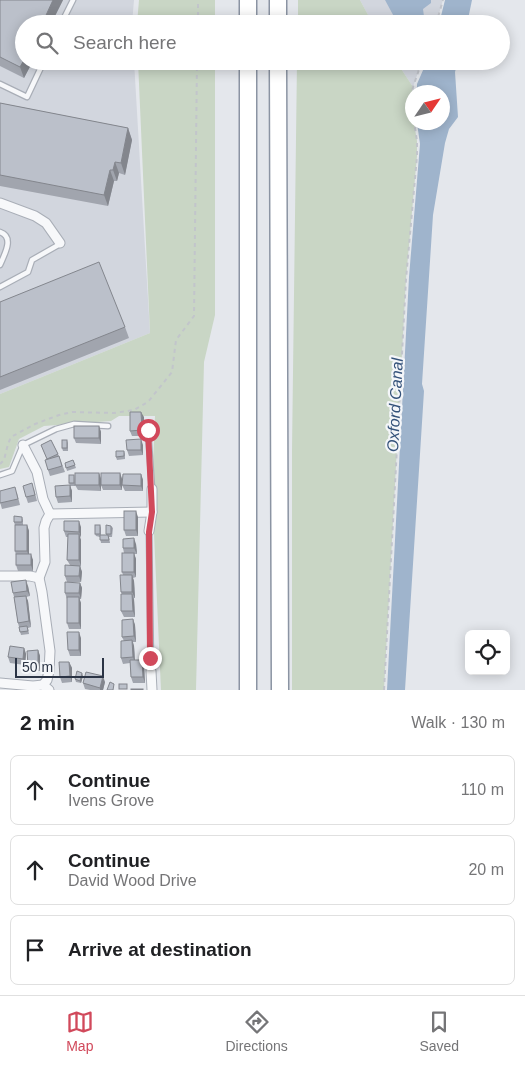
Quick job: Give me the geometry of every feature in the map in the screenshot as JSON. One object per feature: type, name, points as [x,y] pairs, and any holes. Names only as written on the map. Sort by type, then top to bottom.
[{"type":"highway","points":[[248,0],[248,15]]},
{"type":"highway","points":[[278,0],[278,15]]},
{"type":"highway","points":[[248,70],[248,690]]},
{"type":"highway","points":[[278,70],[280,690]]},
{"type":"street","points":[[0,203],[35,216],[46,223],[60,243]]},
{"type":"street","points":[[23,444],[37,472],[43,500],[50,514]]},
{"type":"street","points":[[149,532],[152,512],[152,489]]},
{"type":"street","points":[[50,514],[152,512]]},
{"type":"street","points":[[0,683],[46,688],[46,680],[50,671],[50,651],[39,578],[45,562],[44,528],[50,514]]},
{"type":"street","points":[[0,576],[30,576],[39,578]]},
{"type":"street","points":[[151,671],[152,690]]},
{"type":"lane","points":[[66,15],[73,0]]},
{"type":"lane","points":[[0,84],[27,97],[40,70]]},
{"type":"lane","points":[[0,232],[4,233],[9,241],[0,266]]},
{"type":"lane","points":[[0,287],[28,272],[32,260],[60,243]]},
{"type":"lane","points":[[0,475],[12,471],[23,444],[56,429],[74,424],[108,426]]},
{"type":"lane","points":[[148,430],[152,489]]},
{"type":"lane","points":[[149,532],[151,671]]},
{"type":"path","points":[[198,0],[198,15]]},
{"type":"path","points":[[439,15],[443,0]]},
{"type":"path","points":[[0,464],[4,460],[11,437],[35,424],[72,412],[114,413],[134,410],[148,402],[172,372],[176,340],[194,316],[197,70]]},
{"type":"path","points":[[414,85],[419,70]]},
{"type":"path","points":[[384,690],[406,288],[417,156],[415,130]]},
{"type":"shaded area","points":[[0,0],[134,0],[133,15],[15,15],[15,70],[135,70],[150,333],[0,394]]},
{"type":"shaded area","points":[[360,0],[443,0],[439,15],[368,15]]},
{"type":"shaded area","points":[[402,70],[419,70],[414,85],[412,85]]},
{"type":"green space","points":[[139,0],[215,0],[215,15],[138,15]]},
{"type":"green space","points":[[298,0],[360,0],[368,15],[298,15]]},
{"type":"green space","points":[[138,70],[215,70],[215,315],[204,362],[196,690],[161,690],[152,489],[155,416],[119,416],[111,421],[44,426],[19,439],[9,467],[0,469],[0,394],[150,333]]},
{"type":"green space","points":[[297,70],[402,70],[412,85],[405,85],[405,130],[415,130],[417,156],[406,279],[384,690],[292,690],[292,450]]},
{"type":"water","points":[[385,0],[431,0],[431,3],[423,9],[424,15],[393,15]]},
{"type":"water","points":[[445,0],[472,0],[469,15],[441,15]]},
{"type":"water","points":[[423,70],[456,70],[458,117],[450,128],[450,85],[417,85]]},
{"type":"water","points":[[418,130],[449,130],[433,215],[405,690],[387,690],[409,277],[420,144]]},
{"type":"building","points":[[0,0],[53,0],[46,15],[15,15],[15,64],[0,57]]},
{"type":"building","points":[[0,103],[128,128],[121,163],[115,162],[113,170],[110,170],[104,195],[0,175]]},
{"type":"building","points":[[99,262],[125,327],[0,377],[0,302]]},
{"type":"building","points":[[130,412],[141,412],[142,430],[130,431]]},
{"type":"building","points":[[74,426],[99,426],[99,438],[74,438]]},
{"type":"building","points":[[141,439],[141,450],[127,450],[126,440]]},
{"type":"building","points":[[51,440],[58,454],[47,459],[41,445]]},
{"type":"building","points":[[62,440],[67,440],[67,448],[62,448]]},
{"type":"building","points":[[116,451],[124,451],[124,456],[116,457]]},
{"type":"building","points":[[59,456],[62,466],[48,470],[45,460]]},
{"type":"building","points":[[73,460],[75,465],[66,468],[65,463]]},
{"type":"building","points":[[75,473],[99,473],[99,485],[75,485]]},
{"type":"building","points":[[101,473],[120,473],[120,485],[101,485]]},
{"type":"building","points":[[123,474],[141,474],[141,486],[122,485]]},
{"type":"building","points":[[69,475],[74,475],[74,483],[69,483]]},
{"type":"building","points":[[32,483],[35,495],[26,497],[23,486]]},
{"type":"building","points":[[70,485],[70,496],[56,497],[55,486]]},
{"type":"building","points":[[15,487],[18,499],[0,503],[0,491]]},
{"type":"building","points":[[124,511],[136,511],[136,530],[124,530]]},
{"type":"building","points":[[14,516],[22,517],[22,522],[14,522]]},
{"type":"building","points":[[64,521],[79,521],[79,532],[64,531]]},
{"type":"building","points":[[15,525],[27,525],[27,551],[15,551]]},
{"type":"building","points":[[95,525],[100,525],[100,534],[95,534]]},
{"type":"building","points":[[106,525],[111,526],[111,534],[106,534]]},
{"type":"building","points":[[68,534],[79,534],[79,560],[67,560]]},
{"type":"building","points":[[100,535],[108,535],[109,540],[100,540]]},
{"type":"building","points":[[134,538],[134,548],[123,548],[123,539]]},
{"type":"building","points":[[122,553],[134,553],[134,572],[122,572]]},
{"type":"building","points":[[16,554],[31,554],[31,565],[16,565]]},
{"type":"building","points":[[65,565],[80,566],[79,576],[65,576]]},
{"type":"building","points":[[120,575],[132,575],[132,592],[121,592]]},
{"type":"building","points":[[26,580],[27,591],[13,593],[11,582]]},
{"type":"building","points":[[65,582],[80,583],[79,593],[65,593]]},
{"type":"building","points":[[121,594],[132,594],[133,611],[121,611]]},
{"type":"building","points":[[26,596],[29,621],[18,623],[14,597]]},
{"type":"building","points":[[67,597],[79,597],[79,623],[67,623]]},
{"type":"building","points":[[133,619],[134,636],[122,637],[122,620]]},
{"type":"building","points":[[27,626],[28,631],[20,632],[19,627]]},
{"type":"building","points":[[67,632],[79,632],[79,650],[68,650]]},
{"type":"building","points":[[132,640],[133,657],[121,658],[121,641]]},
{"type":"building","points":[[10,646],[24,648],[23,659],[8,657]]},
{"type":"building","points":[[38,650],[38,665],[28,665],[27,651]]},
{"type":"building","points":[[130,660],[142,660],[143,677],[131,677]]},
{"type":"building","points":[[59,662],[69,662],[70,676],[60,677]]},
{"type":"building","points":[[77,671],[82,673],[80,681],[75,679]]},
{"type":"building","points":[[86,672],[103,676],[100,688],[83,683]]},
{"type":"building","points":[[110,682],[114,684],[113,690],[107,690]]},
{"type":"building","points":[[119,684],[127,684],[127,689],[119,689]]},
{"type":"route","points":[[148,430],[152,489],[152,512],[149,532],[150,658]]},
{"type":"water label","name":"Oxford Canal","points":[[395,405]]}]
